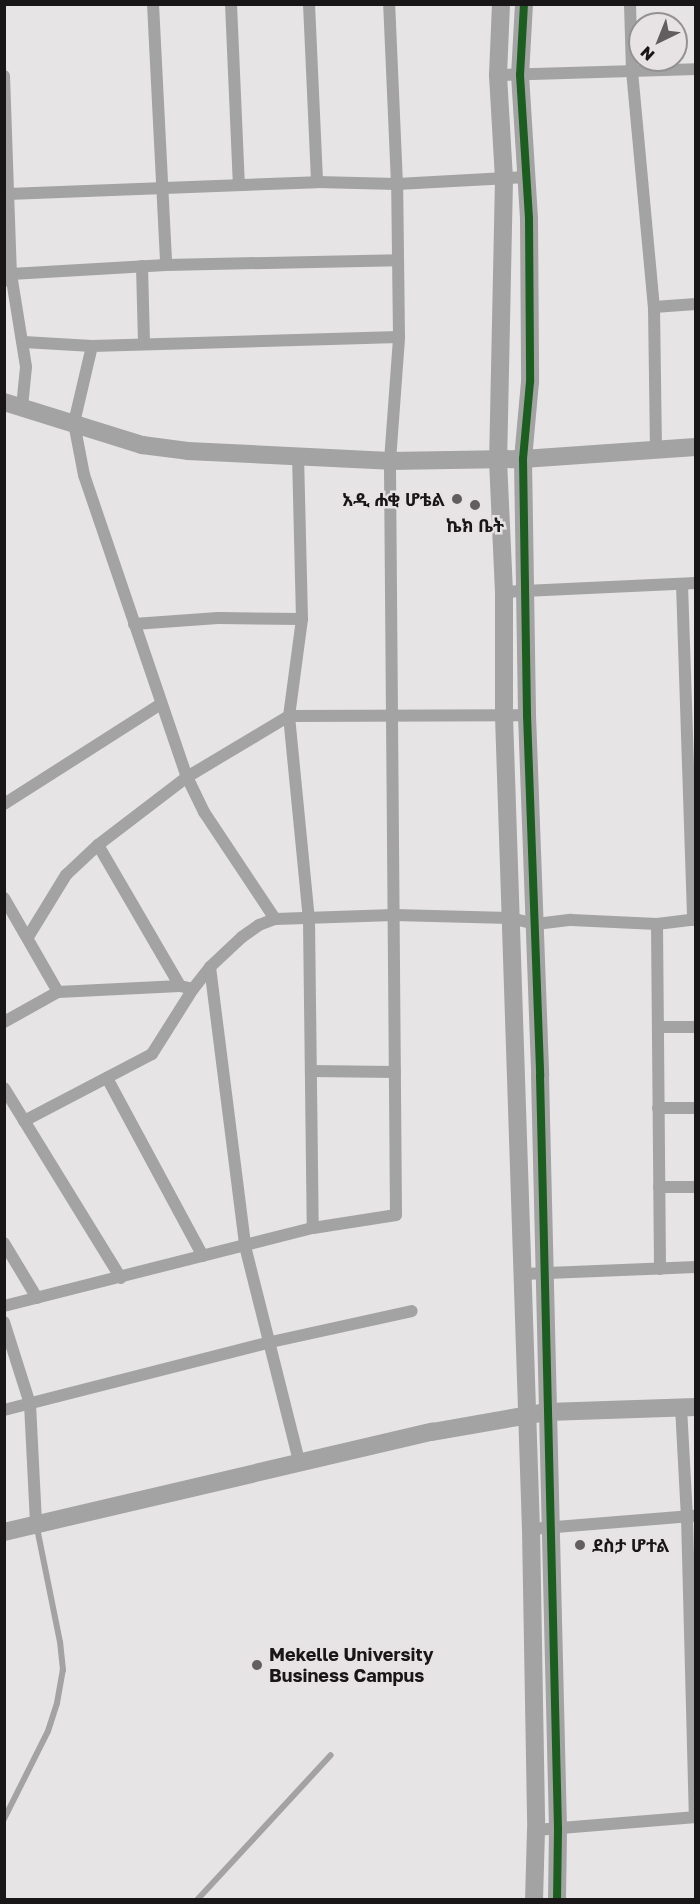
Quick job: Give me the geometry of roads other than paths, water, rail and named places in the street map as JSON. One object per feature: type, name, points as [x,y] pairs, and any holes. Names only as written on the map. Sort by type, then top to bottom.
[{"type":"street","points":[[153,4],[166,265]]},
{"type":"street","points":[[231,4],[239,185]]},
{"type":"street","points":[[309,4],[317,183]]},
{"type":"street","points":[[4,1306],[313,1228],[396,1215],[390,461],[399,337],[397,184],[389,4]]},
{"type":"street","points":[[501,4],[498,75],[504,179],[498,460],[504,592],[504,716],[510,918],[531,1529],[536,1830],[534,1899]]},
{"type":"street","points":[[524,4],[520,75],[527,177],[530,382],[523,459],[527,590],[527,715],[540,1076],[558,1829],[557,1899]]},
{"type":"street","points":[[498,75],[628,71]]},
{"type":"street","points":[[632,72],[654,307],[656,448]]},
{"type":"street","points":[[4,76],[8,277],[24,342],[26,367],[13,404],[142,444],[188,451],[390,461],[523,459],[696,447]]},
{"type":"street","points":[[8,194],[161,187],[317,183],[397,184],[527,177]]},
{"type":"street","points":[[8,277],[142,266],[398,260]]},
{"type":"street","points":[[142,266],[144,344]]},
{"type":"street","points":[[654,307],[696,304]]},
{"type":"street","points":[[24,342],[92,346],[399,337]]},
{"type":"street","points":[[92,346],[74,423],[84,475],[187,777],[204,812],[274,919]]},
{"type":"street","points":[[298,455],[302,619],[289,716],[309,920],[313,1228]]},
{"type":"street","points":[[504,592],[696,583]]},
{"type":"street","points":[[24,1121],[152,1054],[193,989],[210,967],[242,937],[259,925],[274,919],[309,920],[394,915],[510,918],[536,924],[571,920],[657,924],[694,920],[690,662],[682,584]]},
{"type":"street","points":[[134,624],[207,618],[302,619]]},
{"type":"street","points":[[4,804],[161,704]]},
{"type":"street","points":[[28,937],[66,875],[98,845],[187,777],[289,716],[527,715]]},
{"type":"street","points":[[98,845],[180,986]]},
{"type":"street","points":[[4,898],[58,992]]},
{"type":"street","points":[[657,924],[660,1269]]},
{"type":"street","points":[[210,967],[245,1246],[271,1342],[299,1461]]},
{"type":"street","points":[[4,1022],[58,992],[180,986],[193,989]]},
{"type":"street","points":[[658,1027],[696,1027]]},
{"type":"street","points":[[311,1071],[395,1072]]},
{"type":"street","points":[[516,1075],[540,1076]]},
{"type":"street","points":[[107,1078],[203,1256]]},
{"type":"street","points":[[4,1088],[121,1278]]},
{"type":"street","points":[[658,1108],[696,1108]]},
{"type":"street","points":[[659,1187],[696,1187]]},
{"type":"street","points":[[4,1243],[37,1298]]},
{"type":"street","points":[[523,1274],[696,1267]]},
{"type":"street","points":[[4,1410],[271,1342],[412,1311]]},
{"type":"street","points":[[4,1322],[30,1404],[36,1524]]},
{"type":"street","points":[[4,1532],[299,1461],[432,1432],[547,1412],[688,1407],[695,1817],[536,1830]]},
{"type":"street","points":[[531,1529],[691,1517]]},
{"type":"lane","points":[[4,1819],[48,1731],[57,1703],[63,1670],[60,1642],[36,1524]]},
{"type":"lane","points":[[197,1899],[331,1755]]},
{"type":"place","name":"አዲ ሐቂ ሆቴል","points":[[457,499]]},
{"type":"place","name":"ኬክ ቤት","points":[[475,505]]},
{"type":"place","name":"ደስታ ሆተል","points":[[580,1545]]},
{"type":"place","name":"Mekelle University Business Campus","points":[[257,1665]]}]
